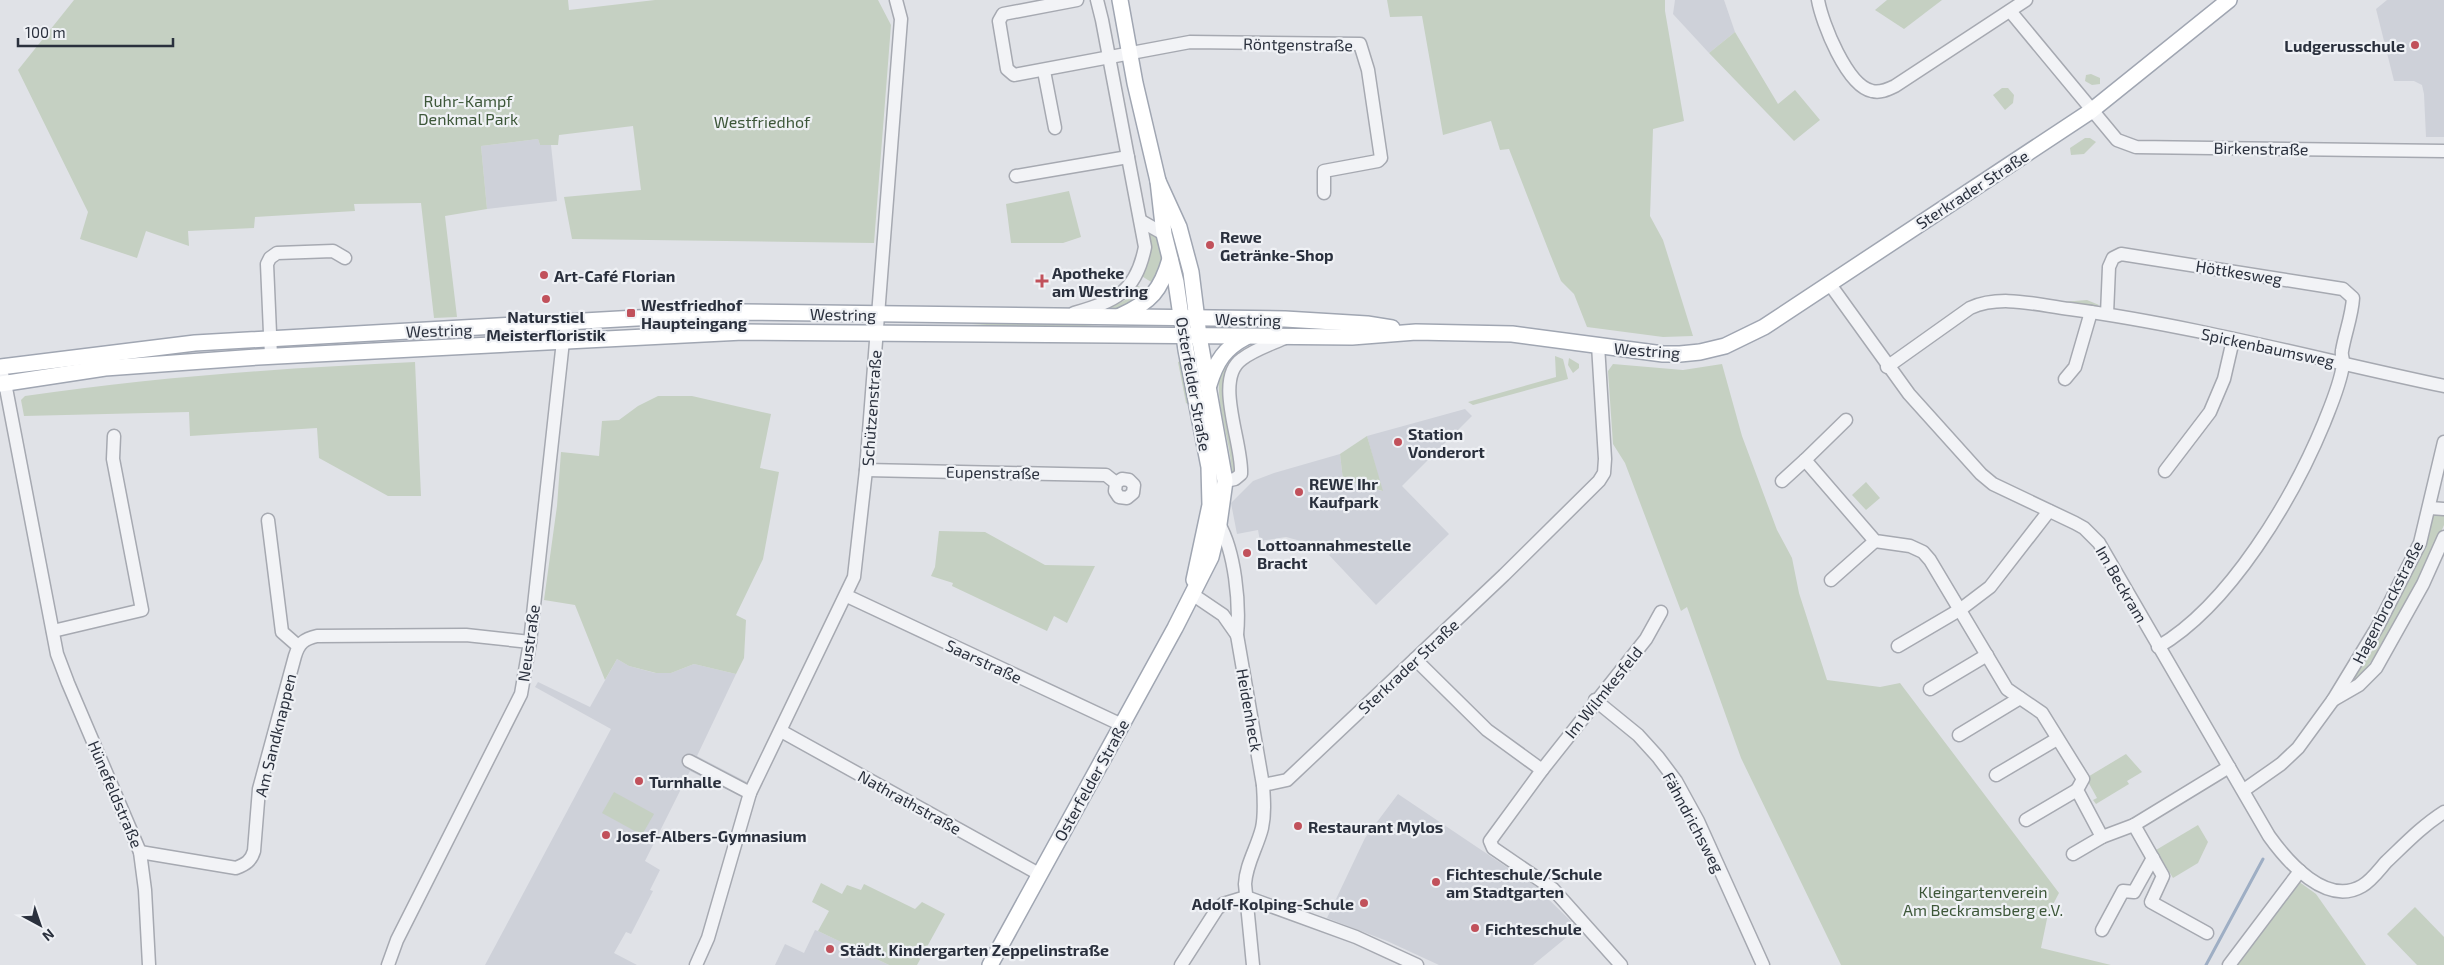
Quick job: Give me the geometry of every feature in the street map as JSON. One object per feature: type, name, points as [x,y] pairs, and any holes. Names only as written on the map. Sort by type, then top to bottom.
[{"type":"main road","name":"Osterfelder Straße","points":[[990,965],[1211,558],[1219,524],[1225,481],[1199,336],[1190,318],[1164,234],[1158,181],[1120,0]]},
{"type":"main road","name":"Sterkrader Straße","points":[[1700,352],[1730,344],[1764,327],[2092,111],[2229,0]]},
{"type":"main road","name":"Osterfelder Straße","points":[[1158,181],[1179,227],[1191,272],[1190,318],[1184,335],[1209,467],[1210,495],[1206,530],[1198,556],[1192,594]]},
{"type":"main road","points":[[1117,317],[1134,310],[1153,296],[1165,278],[1170,258]]},
{"type":"main road","name":"Westring","points":[[1,376],[195,343],[743,312],[1190,318],[1358,323],[1416,332]]},
{"type":"main road","name":"Westring","points":[[1,376],[271,356],[743,332],[877,331],[1352,338],[1416,332],[1512,334],[1663,354],[1700,352]]},
{"type":"main road","points":[[1208,387],[1222,354],[1232,344],[1246,336]]},
{"type":"street","name":"Schützenstraße","points":[[696,965],[713,921],[750,793],[847,596],[854,577],[866,470],[901,18],[896,0]]},
{"type":"street","points":[[1077,0],[1003,14],[999,21],[1007,69],[1014,75],[1130,54]]},
{"type":"street","points":[[1067,315],[1105,303],[1123,293],[1138,273],[1145,247],[1110,59],[1097,0]]},
{"type":"street","points":[[1818,0],[1842,61],[1856,83],[1873,92],[1884,91],[1895,86],[2026,0]]},
{"type":"street","name":"Birkenstraße","points":[[2010,11],[2117,140],[2136,147],[2444,151]]},
{"type":"street","name":"Röntgenstraße","points":[[1130,54],[1190,42],[1360,44],[1368,70],[1381,158],[1378,161],[1324,171],[1324,193]]},
{"type":"street","points":[[1044,71],[1055,128]]},
{"type":"street","points":[[1016,176],[1128,158]]},
{"type":"street","points":[[1141,221],[1164,234]]},
{"type":"street","points":[[271,356],[267,264],[270,258],[277,253],[334,251],[345,258]]},
{"type":"street","name":"Höttkesweg","points":[[2107,314],[2108,267],[2113,258],[2121,254],[2343,289],[2353,298],[2341,354],[2344,363]]},
{"type":"street","name":"Im Beckram","points":[[1829,283],[1888,367],[1932,421],[1987,480],[2084,528],[2099,543],[2269,836],[2284,857],[2300,871],[2325,888],[2338,892],[2362,886],[2424,826],[2444,812]]},
{"type":"street","name":"Spickenbaumsweg","points":[[1888,367],[1970,308],[1981,303],[2007,301],[2107,314],[2344,363],[2444,386]]},
{"type":"street","points":[[2065,379],[2075,367],[2092,312]]},
{"type":"street","name":"Neustraße","points":[[388,965],[397,940],[521,694],[530,642],[563,341],[569,322]]},
{"type":"street","name":"Osterfelder Straße","points":[[1225,481],[1235,479],[1241,474],[1238,442],[1229,398],[1228,384],[1231,372],[1239,360],[1287,337]]},
{"type":"street","points":[[2165,471],[2210,412],[2224,379],[2233,340]]},
{"type":"street","name":"Sterkrader Straße","points":[[1263,785],[1287,780],[1590,493],[1604,473],[1603,346]]},
{"type":"street","points":[[2158,646],[2169,640],[2216,597],[2255,550],[2285,505],[2312,453],[2333,401],[2344,363]]},
{"type":"street","name":"Hünefeldstraße","points":[[1,376],[57,654],[140,852],[146,890],[149,965]]},
{"type":"street","points":[[1782,481],[1846,420]]},
{"type":"street","points":[[53,631],[142,610],[113,459],[114,436]]},
{"type":"street","name":"Hagenbrockstraße","points":[[2244,790],[2281,764],[2298,748],[2333,700],[2368,643],[2405,576],[2420,543],[2430,508],[2444,442]]},
{"type":"street","points":[[1804,460],[1875,541],[1910,546],[1923,552],[1961,609],[2007,688],[2042,713],[2082,779],[2077,790],[2026,820]]},
{"type":"street","name":"Eupenstraße","points":[[866,470],[1106,475],[1116,483]]},
{"type":"street","points":[[2430,508],[2444,509]]},
{"type":"street","points":[[1898,646],[1961,609],[1990,587],[2049,511]]},
{"type":"street","points":[[268,520],[282,632],[298,646],[306,639],[317,636],[466,635],[530,642]]},
{"type":"street","name":"Heidenheck","points":[[1219,524],[1227,539],[1239,614],[1237,635],[1263,785]]},
{"type":"street","name":"Hagenbrockstraße","points":[[2333,700],[2359,685],[2376,668],[2423,584],[2444,537]]},
{"type":"street","points":[[1831,580],[1875,541]]},
{"type":"street","name":"Heidenheck","points":[[1192,594],[1223,614],[1237,635]]},
{"type":"street","name":"Saarstraße","points":[[847,596],[1122,725]]},
{"type":"street","name":"Im Wilmkesfeld","points":[[1621,965],[1553,889],[1490,846],[1493,837],[1542,770],[1595,700],[1646,638],[1661,612]]},
{"type":"street","name":"Am Sandknappen","points":[[140,852],[236,868],[246,864],[252,858],[260,789],[298,646]]},
{"type":"street","points":[[1930,689],[1987,655]]},
{"type":"street","points":[[1415,659],[1486,730],[1542,770]]},
{"type":"street","points":[[1959,735],[2020,698]]},
{"type":"street","name":"Fähndrichsweg","points":[[1595,700],[1638,735],[1676,781],[1698,822],[1763,965]]},
{"type":"street","name":"Nathrathstraße","points":[[781,731],[1039,874]]},
{"type":"street","points":[[1996,775],[2057,739]]},
{"type":"street","points":[[690,762],[750,793]]},
{"type":"street","points":[[2073,854],[2102,837],[2134,825],[2229,767]]},
{"type":"street","points":[[1253,965],[1246,897],[1246,874],[1263,822],[1265,808],[1263,785]]},
{"type":"street","points":[[2077,790],[2102,837]]},
{"type":"street","points":[[2134,825],[2163,876],[2151,902]]},
{"type":"street","points":[[2134,892],[2153,858]]},
{"type":"street","points":[[2229,965],[2300,871]]},
{"type":"street","points":[[2102,930],[2123,891],[2134,892],[2207,933]]},
{"type":"street","points":[[1181,965],[1217,909],[1223,904],[1246,897],[1356,937],[1417,965]]},
{"type":"shaded area","points":[[1675,0],[1724,0],[1735,32],[1709,53],[1673,14]]},
{"type":"shaded area","name":"Ludgerusschule","points":[[2387,0],[2444,0],[2444,137],[2426,137],[2422,85],[2414,81],[2394,81],[2376,9]]},
{"type":"shaded area","points":[[538,139],[540,145],[551,145],[557,201],[487,209],[481,146]]},
{"type":"shaded area","points":[[1465,409],[1472,416],[1402,486],[1449,534],[1376,605],[1329,555],[1334,550],[1286,537],[1260,541],[1258,530],[1237,534],[1231,503],[1253,481],[1340,454],[1343,480],[1382,491],[1367,436]]},
{"type":"shaded area","name":"Josef-Albers-Gymnasium","points":[[617,659],[629,666],[655,673],[671,673],[694,664],[736,674],[697,756],[747,782],[740,796],[690,771],[645,861],[660,870],[650,890],[653,891],[631,934],[626,932],[614,953],[637,965],[485,965],[611,729],[535,687],[538,682],[590,707]]},
{"type":"shaded area","name":"Fichteschule/Schule am Stadtgarten","points":[[1398,794],[1535,886],[1578,928],[1533,965],[1439,965],[1387,941],[1327,918],[1365,838]]},
{"type":"shaded area","name":"Städt. Kindergarten Zeppelinstraße","points":[[815,930],[889,965],[775,965],[785,944],[804,953]]},
{"type":"green space","name":"Westfriedhof","points":[[74,0],[568,0],[569,10],[655,0],[878,0],[891,25],[874,243],[572,239],[564,197],[641,190],[633,126],[559,135],[558,145],[540,145],[538,139],[481,146],[487,209],[445,216],[457,317],[434,318],[421,203],[354,204],[355,211],[255,217],[254,228],[188,231],[189,246],[146,231],[137,258],[80,239],[88,212],[18,70]]},
{"type":"green space","points":[[1387,0],[1665,0],[1665,11],[1684,121],[1653,129],[1650,216],[1663,240],[1693,336],[1663,337],[1587,327],[1574,294],[1561,281],[1509,149],[1500,150],[1491,121],[1443,135],[1422,16],[1390,17]]},
{"type":"green space","points":[[1887,0],[1942,0],[1904,29],[1875,10]]},
{"type":"green space","points":[[1735,32],[1778,104],[1795,90],[1820,120],[1794,141],[1709,53]]},
{"type":"green space","points":[[2091,74],[2100,78],[2100,84],[2092,85],[2085,81],[2086,75]]},
{"type":"green space","points":[[2002,88],[2008,88],[2014,95],[2013,103],[2005,110],[1993,95]]},
{"type":"green space","points":[[2085,138],[2090,138],[2096,142],[2084,154],[2071,155],[2070,148]]},
{"type":"green space","points":[[1069,191],[1081,237],[1063,243],[1011,243],[1006,204]]},
{"type":"green space","points":[[1169,213],[1190,294],[1183,295],[1168,222]]},
{"type":"green space","points":[[1148,228],[1161,239],[1164,260],[1156,285],[1140,275],[1144,265],[1149,261]]},
{"type":"green space","points":[[1135,284],[1150,293],[1116,311],[1096,311],[1103,306],[1107,309],[1129,298],[1129,292]]},
{"type":"green space","points":[[2087,300],[2099,305],[2095,307],[2062,302]]},
{"type":"green space","points":[[1015,322],[1161,322],[1162,326],[1098,325],[1046,329],[910,327],[910,325],[972,325]]},
{"type":"green space","points":[[1221,327],[1347,330],[1221,331]]},
{"type":"green space","points":[[1555,356],[1563,359],[1568,379],[1473,405],[1468,402],[1556,377]]},
{"type":"green space","points":[[1569,358],[1579,364],[1579,368],[1573,373],[1568,365]]},
{"type":"green space","points":[[1183,360],[1190,405],[1186,403],[1178,362]]},
{"type":"green space","points":[[415,362],[421,496],[388,496],[319,458],[317,428],[190,436],[189,412],[24,416],[21,400],[25,396],[171,378],[268,370]]},
{"type":"green space","points":[[1222,362],[1229,369],[1238,471],[1232,474],[1220,402],[1219,375]]},
{"type":"green space","name":"Kleingartenverein Am Beckramsberg e.V.","points":[[1613,364],[1683,370],[1722,364],[1742,436],[1777,530],[1792,558],[1799,593],[1827,680],[1880,687],[1900,683],[2059,893],[2048,914],[2041,948],[2111,965],[1841,965],[1741,758],[1687,607],[1681,611],[1625,463],[1613,444],[1608,371]]},
{"type":"green space","points":[[658,396],[692,396],[771,414],[760,468],[779,472],[763,559],[736,615],[746,620],[744,658],[736,674],[694,664],[671,673],[656,673],[629,666],[617,659],[605,680],[575,605],[544,600],[557,506],[561,452],[599,456],[602,421],[619,420],[638,406]]},
{"type":"green space","points":[[1367,436],[1383,491],[1343,480],[1340,454]]},
{"type":"green space","points":[[1866,482],[1880,498],[1866,510],[1852,495]]},
{"type":"green space","points":[[2437,513],[2444,513],[2444,525],[2404,610],[2379,651],[2351,685],[2349,683],[2429,532],[2433,517]]},
{"type":"green space","points":[[939,531],[985,532],[1045,565],[1095,566],[1067,623],[1054,616],[1047,631],[952,586],[953,583],[931,576],[935,567]]},
{"type":"green space","points":[[2126,754],[2142,772],[2127,781],[2129,784],[2096,804],[2093,800],[2097,798],[2086,778]]},
{"type":"green space","points":[[614,792],[654,814],[642,835],[602,813]]},
{"type":"green space","points":[[2198,825],[2208,842],[2198,863],[2173,878],[2156,850]]},
{"type":"green space","points":[[2298,881],[2316,894],[2366,965],[2233,965]]},
{"type":"green space","points":[[821,883],[842,894],[847,885],[861,890],[864,884],[915,909],[922,902],[945,914],[917,965],[889,965],[818,931],[829,911],[812,902]]},
{"type":"green space","points":[[2415,907],[2444,937],[2444,965],[2417,965],[2387,934]]},
{"type":"waterway","points":[[2206,965],[2263,859]]},
{"type":"place","name":"Ludgerusschule","points":[[2415,45]]},
{"type":"place","name":"Rewe Getränke-Shop","points":[[1210,245]]},
{"type":"place","name":"Art-Café Florian","points":[[544,275]]},
{"type":"place","name":"Apotheke am Westring","points":[[1042,281]]},
{"type":"place","name":"Naturstiel Meisterfloristik","points":[[546,299]]},
{"type":"place","name":"Westfriedhof Haupteingang","points":[[631,313]]},
{"type":"place","name":"Station Vonderort","points":[[1398,442]]},
{"type":"place","name":"REWE Ihr Kaufpark","points":[[1299,492]]},
{"type":"place","name":"Lottoannahmestelle Bracht","points":[[1247,553]]},
{"type":"place","name":"Turnhalle","points":[[639,781]]},
{"type":"place","name":"Restaurant Mylos","points":[[1298,826]]},
{"type":"place","name":"Josef-Albers-Gymnasium","points":[[606,835]]},
{"type":"place","name":"Fichteschule/Schule am Stadtgarten","points":[[1436,882]]},
{"type":"place","name":"Adolf-Kolping-Schule","points":[[1364,903]]},
{"type":"place","name":"Fichteschule","points":[[1475,928]]},
{"type":"place","name":"Städt. Kindergarten Zeppelinstraße","points":[[830,949]]},
{"type":"park label","name":"Ruhr-Kampf Denkmal Park","points":[[468,109]]}]
